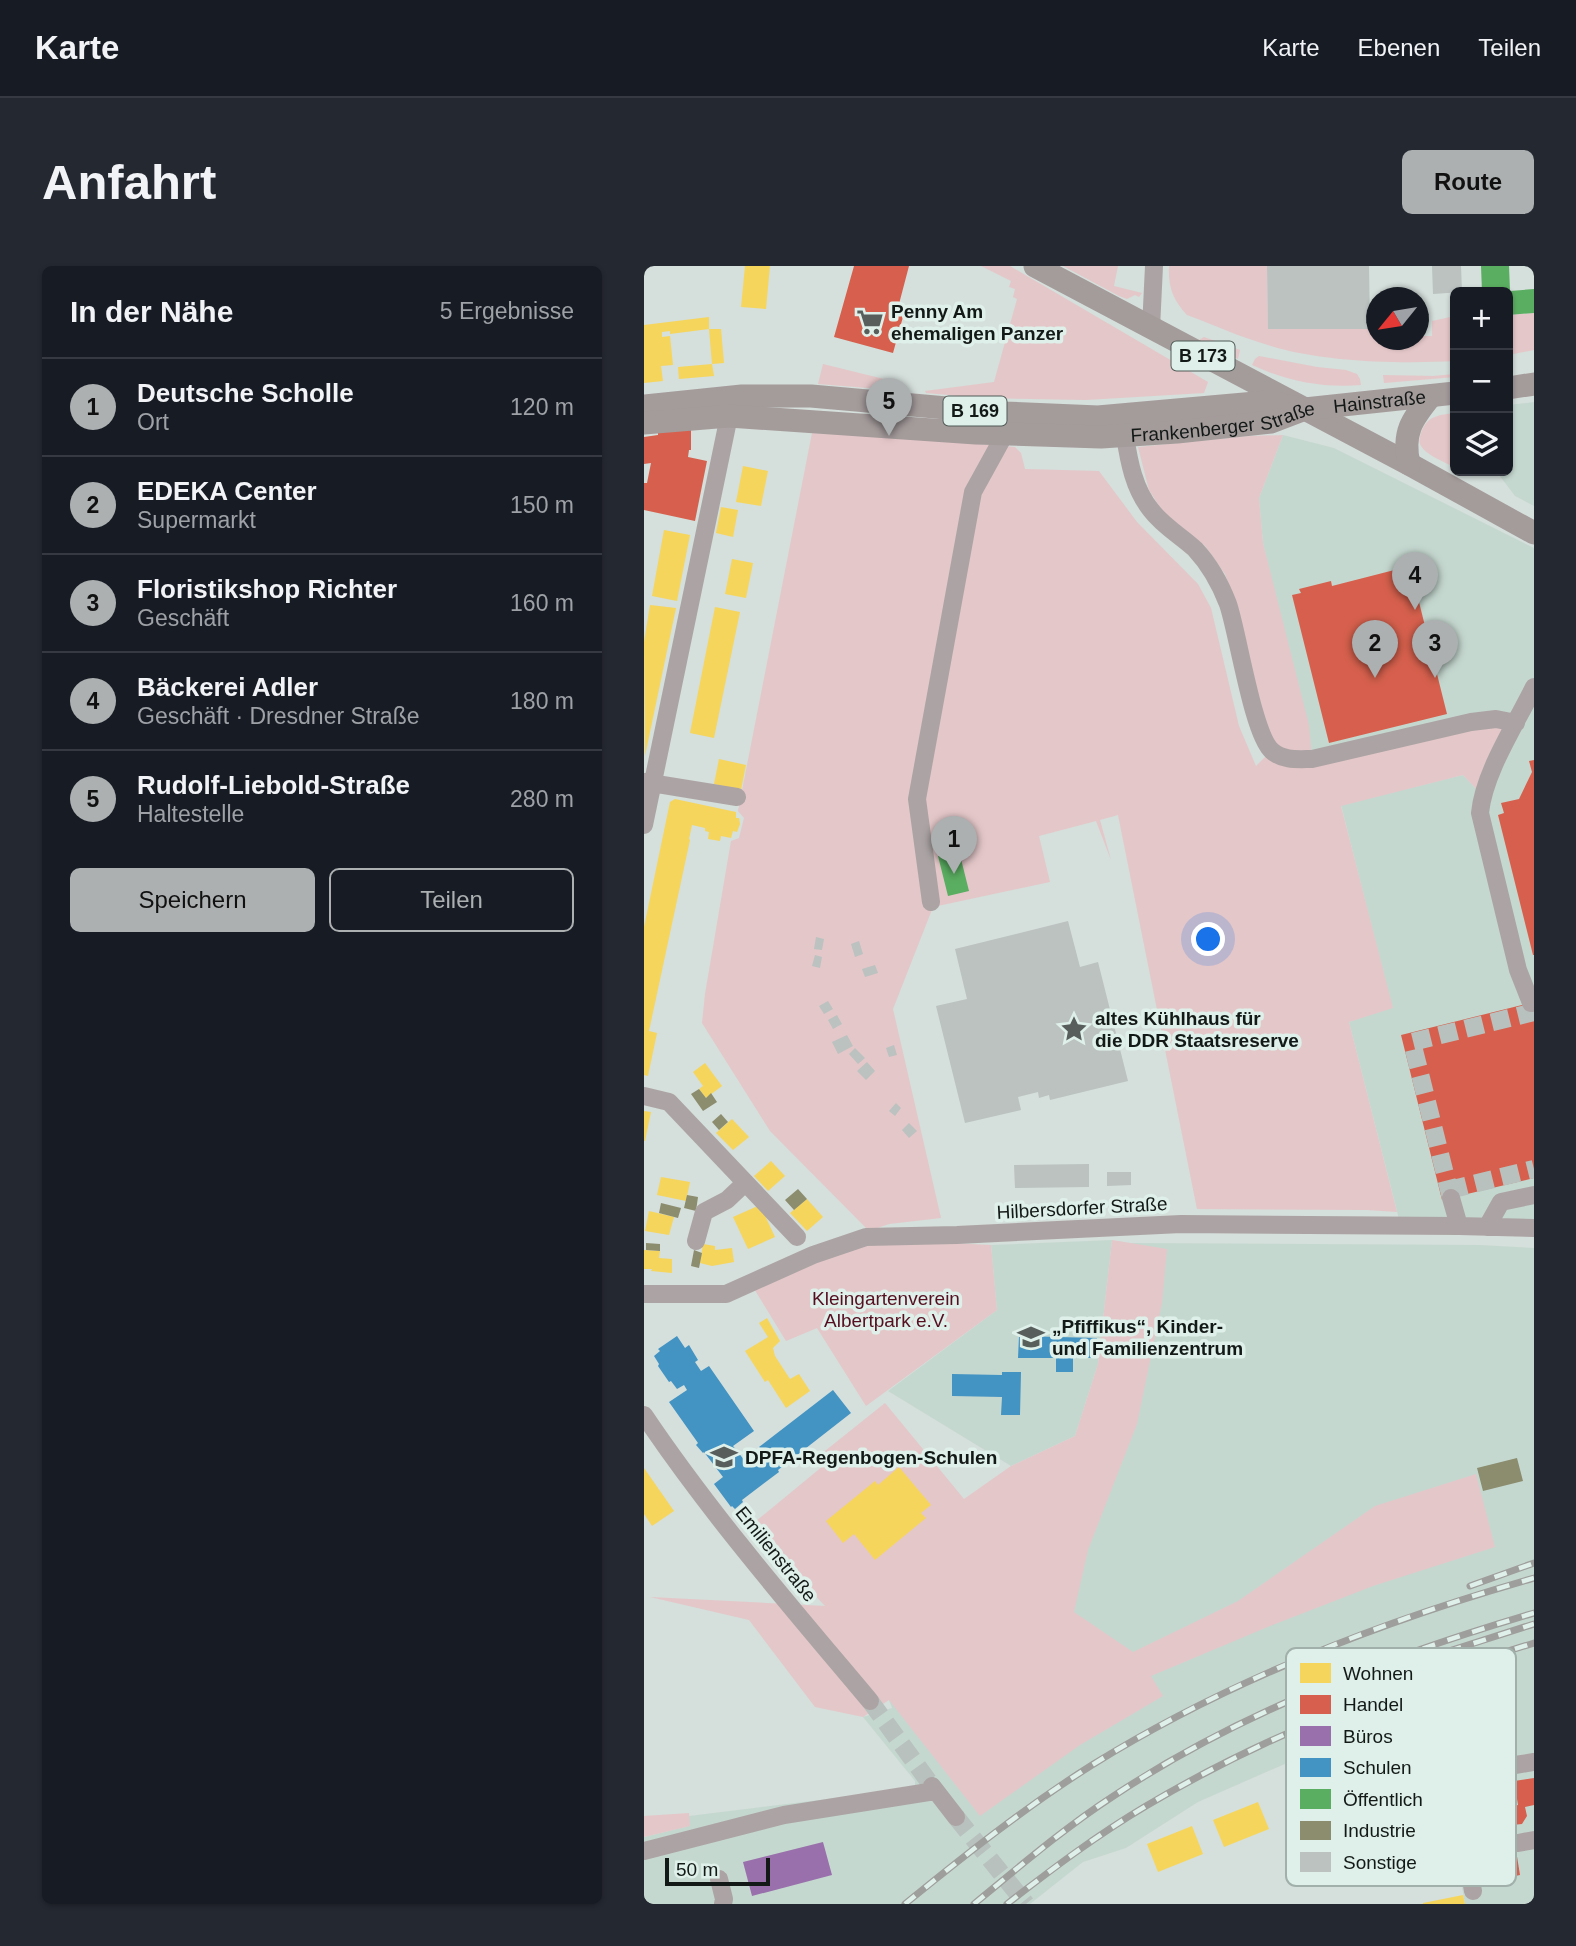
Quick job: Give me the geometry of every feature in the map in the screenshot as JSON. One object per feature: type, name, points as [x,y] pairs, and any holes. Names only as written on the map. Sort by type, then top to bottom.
[{"type":"main road","name":"B 173","points":[[1035,266],[1534,533]]},
{"type":"main road","points":[[1513,387],[1534,384]]},
{"type":"main road","name":"Hainstraße","points":[[1305,409],[1450,394]]},
{"type":"main road","name":"Frankenberger Straße","points":[[644,406],[742,396],[811,396],[1003,413],[1098,417],[1267,402],[1305,409]]},
{"type":"main road","points":[[1409,464],[1405,448],[1409,430],[1418,412],[1432,396]]},
{"type":"main road","name":"Frankenberger Straße","points":[[644,423],[729,416],[1004,434],[1101,437],[1271,422],[1305,409]]},
{"type":"street","points":[[1152,328],[1154,266]]},
{"type":"street","points":[[644,825],[648,782],[729,416]]},
{"type":"street","points":[[931,902],[917,799],[973,492],[1004,434]]},
{"type":"street","points":[[1125,436],[1134,477],[1151,510],[1195,550],[1216,576],[1228,606],[1257,719],[1271,751],[1288,759],[1312,759],[1471,722],[1496,719],[1516,723]]},
{"type":"street","points":[[1531,1003],[1518,970],[1480,813],[1482,795],[1533,692]]},
{"type":"street","points":[[648,782],[737,797]]},
{"type":"street","points":[[644,1096],[670,1102],[797,1237]]},
{"type":"street","points":[[696,1241],[704,1212],[727,1200],[745,1183]]},
{"type":"street","points":[[1487,1227],[1501,1202],[1534,1195]]},
{"type":"street","points":[[1451,1198],[1459,1226]]},
{"type":"street","name":"Hilbersdorfer Straße","points":[[644,1294],[726,1294],[813,1255],[866,1237],[1181,1224],[1534,1228]]},
{"type":"street","name":"Emilienstraße","points":[[647,1427],[870,1701]]},
{"type":"street","points":[[1516,1765],[1534,1762]]},
{"type":"street","points":[[644,1851],[784,1815],[933,1789],[956,1817]]},
{"type":"street","points":[[719,1879],[723,1904]]},
{"type":"street","points":[[1472,1886],[1473,1891]]},
{"type":"shaded area","points":[[1534,402],[1534,506],[1515,496],[1500,476],[1513,476],[1513,404]]},
{"type":"shaded area","points":[[1283,435],[1334,448],[1534,548],[1534,1227],[1400,1223],[1349,1022],[1392,1007],[1341,805],[1463,775],[1482,795],[1502,751],[1312,759],[1263,543],[1259,498]]},
{"type":"shaded area","name":"„Pfiffikus“, Kinder- und Familienzentrum","points":[[1112,1240],[1098,1364],[1075,1436],[1011,1466],[888,1391],[997,1310],[991,1245]]},
{"type":"shaded area","points":[[1130,1243],[1480,1245],[1534,1248],[1534,1904],[1465,1904],[1462,1886],[1516,1886],[1516,1648],[1286,1648],[1286,1763],[1198,1802],[1126,1848],[1083,1862],[1030,1904],[644,1904],[644,1837],[689,1826],[689,1816],[915,1785],[915,1781],[863,1717],[892,1708],[889,1700],[1061,1535]]},
{"type":"green space","points":[[981,266],[1010,266],[1208,382],[1204,393],[1086,400],[982,398],[926,393],[925,391],[994,382],[1017,299],[1013,297],[1015,289],[1009,287],[1011,281]]},
{"type":"green space","points":[[1063,266],[1118,266],[1114,286],[1142,293],[1139,297],[1135,295],[1127,299]]},
{"type":"green space","points":[[1169,266],[1267,266],[1268,329],[1366,329],[1366,350],[1429,350],[1432,321],[1450,317],[1450,361],[1385,362],[1289,351],[1187,315],[1172,293]]},
{"type":"green space","points":[[1534,313],[1534,350],[1513,354],[1513,315]]},
{"type":"green space","points":[[1204,337],[1240,350],[1238,359],[1197,341]]},
{"type":"green space","points":[[1259,356],[1346,370],[1357,374],[1361,385],[1319,384],[1292,379],[1252,365]]},
{"type":"green space","points":[[823,364],[896,382],[893,390],[818,384]]},
{"type":"green space","points":[[1450,374],[1450,377],[1384,383],[1383,375]]},
{"type":"green space","points":[[1450,414],[1450,465],[1428,453],[1419,440],[1425,425],[1440,415]]},
{"type":"green space","points":[[812,433],[1015,447],[1021,453],[1025,469],[1099,471],[1137,522],[1198,584],[1211,608],[1239,726],[1256,766],[1271,751],[1239,613],[1225,574],[1205,546],[1163,512],[1149,490],[1138,447],[1283,435],[1259,498],[1263,543],[1309,725],[1312,758],[1471,722],[1516,723],[1482,795],[1463,775],[1341,806],[1393,1008],[1349,1022],[1397,1212],[1197,1209],[1118,815],[1100,820],[1111,860],[1096,821],[1039,836],[1050,882],[933,907],[893,1009],[941,1218],[889,1224],[869,1231],[770,1131],[702,1023],[731,841],[739,838],[744,818],[738,811]]},
{"type":"green space","name":"Kleingartenverein Albertpark e.V.","points":[[885,1240],[991,1245],[997,1310],[866,1406],[817,1328],[786,1341],[750,1282],[823,1255]]},
{"type":"green space","points":[[1112,1240],[1167,1249],[1162,1303],[1137,1424],[1088,1550],[1074,1612],[1133,1652],[1238,1601],[1375,1506],[1476,1474],[1495,1547],[1373,1586],[1151,1676],[1163,1696],[1080,1745],[980,1816],[889,1700],[863,1717],[815,1707],[749,1620],[650,1597],[825,1606],[750,1526],[823,1466],[825,1451],[885,1403],[964,1499],[1011,1466],[1075,1436],[1098,1364]]},
{"type":"green space","points":[[689,1813],[690,1826],[644,1837],[644,1816]]},
{"type":"building: Wohnen","points":[[745,266],[770,266],[766,309],[741,307]]},
{"type":"building: Wohnen","points":[[709,317],[709,329],[670,334],[670,331],[662,332],[662,337],[670,336],[673,365],[661,366],[663,381],[644,383],[644,325]]},
{"type":"building: Wohnen","points":[[709,329],[721,329],[724,363],[712,364]]},
{"type":"building: Wohnen","points":[[712,364],[714,376],[679,379],[678,367]]},
{"type":"building: Wohnen","points":[[743,466],[768,471],[761,506],[736,502]]},
{"type":"building: Wohnen","points":[[721,507],[738,510],[733,537],[716,533]]},
{"type":"building: Wohnen","points":[[664,530],[690,535],[677,601],[652,596]]},
{"type":"building: Wohnen","points":[[732,559],[753,563],[746,598],[725,594]]},
{"type":"building: Wohnen","points":[[650,605],[676,608],[645,756],[644,642]]},
{"type":"building: Wohnen","points":[[715,607],[740,612],[714,738],[690,733]]},
{"type":"building: Wohnen","points":[[719,759],[746,765],[741,790],[714,784]]},
{"type":"building: Wohnen","points":[[675,799],[736,812],[740,824],[737,832],[733,831],[731,838],[721,836],[720,841],[708,839],[709,832],[705,831],[705,828],[692,825],[649,1031],[657,1033],[648,1076],[644,1075],[644,927],[670,802]]},
{"type":"building: Wohnen","points":[[705,1063],[722,1086],[706,1098],[699,1089],[703,1086],[693,1072]]},
{"type":"building: Wohnen","points":[[644,1111],[651,1112],[645,1141],[644,1141]]},
{"type":"building: Wohnen","points":[[732,1119],[749,1137],[733,1150],[716,1133]]},
{"type":"building: Wohnen","points":[[771,1161],[785,1176],[768,1191],[754,1176]]},
{"type":"building: Wohnen","points":[[661,1177],[690,1182],[686,1201],[657,1195]]},
{"type":"building: Wohnen","points":[[807,1199],[823,1217],[807,1231],[790,1213]]},
{"type":"building: Wohnen","points":[[760,1205],[775,1237],[748,1249],[733,1217]]},
{"type":"building: Wohnen","points":[[649,1211],[674,1217],[669,1235],[645,1231]]},
{"type":"building: Wohnen","points":[[703,1244],[715,1246],[715,1250],[732,1248],[734,1262],[712,1266],[700,1263]]},
{"type":"building: Wohnen","points":[[644,1250],[660,1251],[659,1258],[672,1259],[672,1273],[644,1269]]},
{"type":"building: Wohnen","points":[[767,1318],[780,1341],[773,1348],[775,1356],[790,1379],[799,1374],[810,1391],[786,1408],[745,1351],[768,1337],[759,1323]]},
{"type":"building: Wohnen","points":[[899,1467],[931,1505],[921,1513],[926,1518],[875,1560],[854,1534],[843,1543],[826,1521],[875,1481],[878,1485]]},
{"type":"building: Wohnen","points":[[644,1468],[674,1511],[652,1526],[644,1514]]},
{"type":"building: Wohnen","points":[[1258,1802],[1269,1829],[1224,1847],[1213,1820]]},
{"type":"building: Wohnen","points":[[1192,1826],[1203,1854],[1158,1872],[1147,1844]]},
{"type":"building: Wohnen","points":[[1463,1895],[1465,1904],[1423,1904],[1423,1903]]},
{"type":"building: Handel","name":"Penny Am ehemaligen Panzer","points":[[854,266],[909,266],[899,304],[906,306],[893,353],[834,337]]},
{"type":"building: Handel","points":[[691,427],[691,450],[688,457],[707,461],[695,521],[644,510],[644,483],[647,483],[651,463],[644,464],[644,437],[658,435],[658,428]]},
{"type":"building: Handel","points":[[1410,566],[1447,714],[1329,743],[1292,595],[1301,593],[1299,589],[1331,581],[1332,586]]},
{"type":"building: Handel","points":[[1534,760],[1533,955],[1498,815],[1504,813],[1501,803],[1519,799],[1532,772],[1529,761]]},
{"type":"building: Handel","points":[[1534,1002],[1534,1178],[1442,1200],[1401,1035]]},
{"type":"building: Handel","points":[[1534,1778],[1534,1805],[1525,1807],[1527,1816],[1522,1824],[1516,1825],[1516,1781]]},
{"type":"building: Handel","points":[[1516,1850],[1520,1875],[1516,1876]]},
{"type":"building: Büros","points":[[823,1842],[832,1875],[752,1896],[743,1862]]},
{"type":"building: Schulen","points":[[677,1336],[685,1348],[689,1345],[701,1371],[709,1366],[754,1431],[733,1446],[745,1461],[761,1449],[759,1447],[833,1390],[851,1413],[778,1470],[779,1472],[742,1500],[735,1509],[714,1484],[723,1477],[696,1445],[698,1443],[669,1402],[687,1390],[684,1385],[677,1389],[669,1382],[654,1356],[660,1351],[658,1349]]},
{"type":"building: Schulen","points":[[1019,1336],[1097,1338],[1097,1358],[1073,1358],[1073,1372],[1056,1372],[1056,1358],[1018,1358]]},
{"type":"building: Schulen","points":[[1002,1372],[1021,1372],[1020,1415],[1001,1415],[1002,1397],[952,1396],[952,1374],[1002,1375]]},
{"type":"building: Öffentlich","points":[[1481,266],[1509,266],[1510,287],[1482,287]]},
{"type":"building: Öffentlich","points":[[1534,289],[1534,313],[1513,315],[1513,291]]},
{"type":"building: Öffentlich","points":[[959,851],[969,891],[948,896],[938,856]]},
{"type":"building: Industrie","points":[[699,1089],[706,1098],[711,1093],[717,1102],[703,1111],[691,1094]]},
{"type":"building: Industrie","points":[[721,1114],[728,1122],[719,1130],[712,1122]]},
{"type":"building: Industrie","points":[[798,1189],[807,1199],[794,1210],[785,1200]]},
{"type":"building: Industrie","points":[[687,1195],[698,1197],[696,1211],[684,1208]]},
{"type":"building: Industrie","points":[[661,1203],[681,1208],[678,1218],[659,1213]]},
{"type":"building: Industrie","points":[[646,1243],[660,1244],[660,1251],[646,1250]]},
{"type":"building: Industrie","points":[[694,1250],[702,1253],[699,1268],[691,1266]]},
{"type":"building: Industrie","points":[[1517,1458],[1523,1481],[1483,1491],[1477,1468]]},
{"type":"building: Sonstige","points":[[1267,266],[1369,266],[1366,329],[1268,329]]},
{"type":"building: Sonstige","points":[[1432,266],[1461,266],[1462,287],[1450,287],[1450,293],[1433,294]]},
{"type":"building: Sonstige","points":[[1068,921],[1080,967],[1098,962],[1128,1081],[1050,1100],[1049,1095],[1039,1098],[1038,1092],[1018,1097],[1021,1110],[965,1123],[936,1006],[967,999],[955,949]]},
{"type":"building: Sonstige","points":[[816,937],[824,939],[822,950],[814,949]]},
{"type":"building: Sonstige","points":[[859,941],[863,954],[855,957],[851,944]]},
{"type":"building: Sonstige","points":[[815,955],[822,957],[820,968],[812,966]]},
{"type":"building: Sonstige","points":[[875,965],[878,973],[865,977],[862,969]]},
{"type":"building: Sonstige","points":[[828,1001],[833,1009],[824,1014],[819,1006]]},
{"type":"building: Sonstige","points":[[837,1015],[842,1024],[833,1029],[828,1020]]},
{"type":"building: Sonstige","points":[[847,1035],[853,1046],[838,1054],[832,1042]]},
{"type":"building: Sonstige","points":[[894,1045],[897,1055],[889,1057],[886,1048]]},
{"type":"building: Sonstige","points":[[855,1048],[865,1058],[858,1064],[849,1054]]},
{"type":"building: Sonstige","points":[[867,1062],[875,1071],[866,1080],[857,1071]]},
{"type":"building: Sonstige","points":[[896,1103],[901,1108],[895,1116],[889,1111]]},
{"type":"building: Sonstige","points":[[909,1123],[917,1131],[909,1138],[902,1130]]},
{"type":"building: Sonstige","points":[[1089,1164],[1089,1187],[1015,1188],[1014,1165]]},
{"type":"building: Sonstige","points":[[1107,1172],[1131,1172],[1131,1185],[1107,1186]]},
{"type":"tunnel","points":[[1451,1198],[1412,1042],[1534,1012]]},
{"type":"tunnel","points":[[1449,1190],[1534,1169]]},
{"type":"tunnel","points":[[870,1701],[932,1786]]},
{"type":"tunnel","points":[[956,1817],[1026,1904]]},
{"type":"railway","points":[[1470,1586],[1534,1563]]},
{"type":"railway","points":[[1326,1648],[1419,1614],[1534,1578]]},
{"type":"railway","points":[[1424,1648],[1534,1613]]},
{"type":"railway","points":[[1459,1648],[1534,1624]]},
{"type":"railway","points":[[1516,1649],[1534,1643]]},
{"type":"railway","points":[[905,1904],[1044,1797],[1092,1765],[1197,1706],[1286,1665]]},
{"type":"railway","points":[[974,1904],[1112,1797],[1211,1738],[1286,1703]]},
{"type":"railway","points":[[1007,1904],[1128,1817],[1192,1780],[1286,1734]]},
{"type":"place","name":"Penny Am ehemaligen Panzer","points":[[870,322]]},
{"type":"place","name":"Rudolf-Liebold-Straße","points":[[889,436]]},
{"type":"place","name":"Bäckerei Adler","points":[[1415,610]]},
{"type":"place","name":"EDEKA Center","points":[[1375,678]]},
{"type":"place","name":"Floristikshop Richter","points":[[1435,678]]},
{"type":"place","name":"Deutsche Scholle","points":[[954,874]]},
{"type":"place","name":"altes Kühlhaus für die DDR Staatsreserve","points":[[1074,1029]]},
{"type":"place","name":"„Pfiffikus“, Kinder- und Familienzentrum","points":[[1031,1337]]},
{"type":"place","name":"DPFA-Regenbogen-Schulen","points":[[724,1457]]}]
